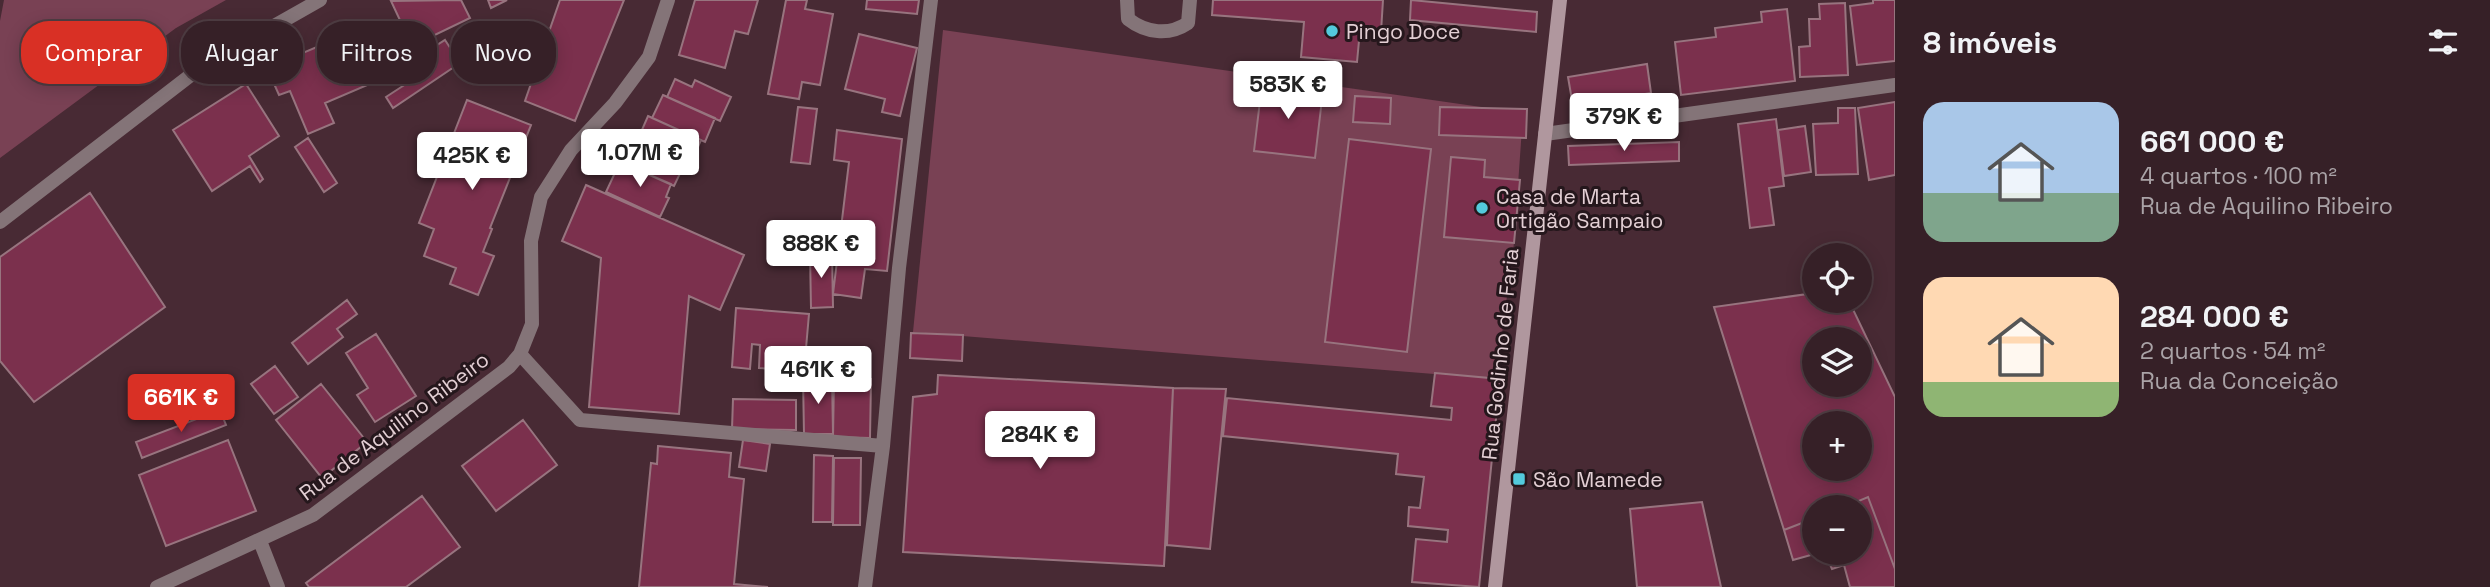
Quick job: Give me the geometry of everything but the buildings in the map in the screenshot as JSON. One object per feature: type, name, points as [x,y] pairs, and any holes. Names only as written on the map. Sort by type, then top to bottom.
[{"type":"main road","name":"Rua Godinho de Faria","points":[[1495,587],[1560,0]]},
{"type":"street","points":[[0,222],[200,68],[320,0]]},
{"type":"street","name":"Rua de Aquilino Ribeiro","points":[[157,587],[313,514],[509,367],[520,354],[532,324],[531,241],[541,197],[571,150],[615,103],[649,57],[668,0]]},
{"type":"street","points":[[865,587],[883,446],[899,268],[931,0]]},
{"type":"street","points":[[1127,0],[1128,19],[1140,28],[1163,31],[1178,30],[1188,23],[1190,0]]},
{"type":"street","points":[[1545,134],[1895,85]]},
{"type":"street","points":[[520,354],[580,419],[883,446]]},
{"type":"street","points":[[260,541],[278,587]]},
{"type":"shaded area","points":[[4,0],[226,0],[188,21],[181,21],[181,25],[167,35],[167,21],[21,21],[21,84],[100,84],[0,158],[0,21]]},
{"type":"shaded area","points":[[943,30],[1523,113],[1514,243],[1496,379],[913,332]]},
{"type":"place","name":"Pingo Doce","points":[[1332,31]]},
{"type":"place","name":"Casa de Marta Ortigão Sampaio","points":[[1482,208]]},
{"type":"place","name":"São Mamede","points":[[1519,479]]}]
